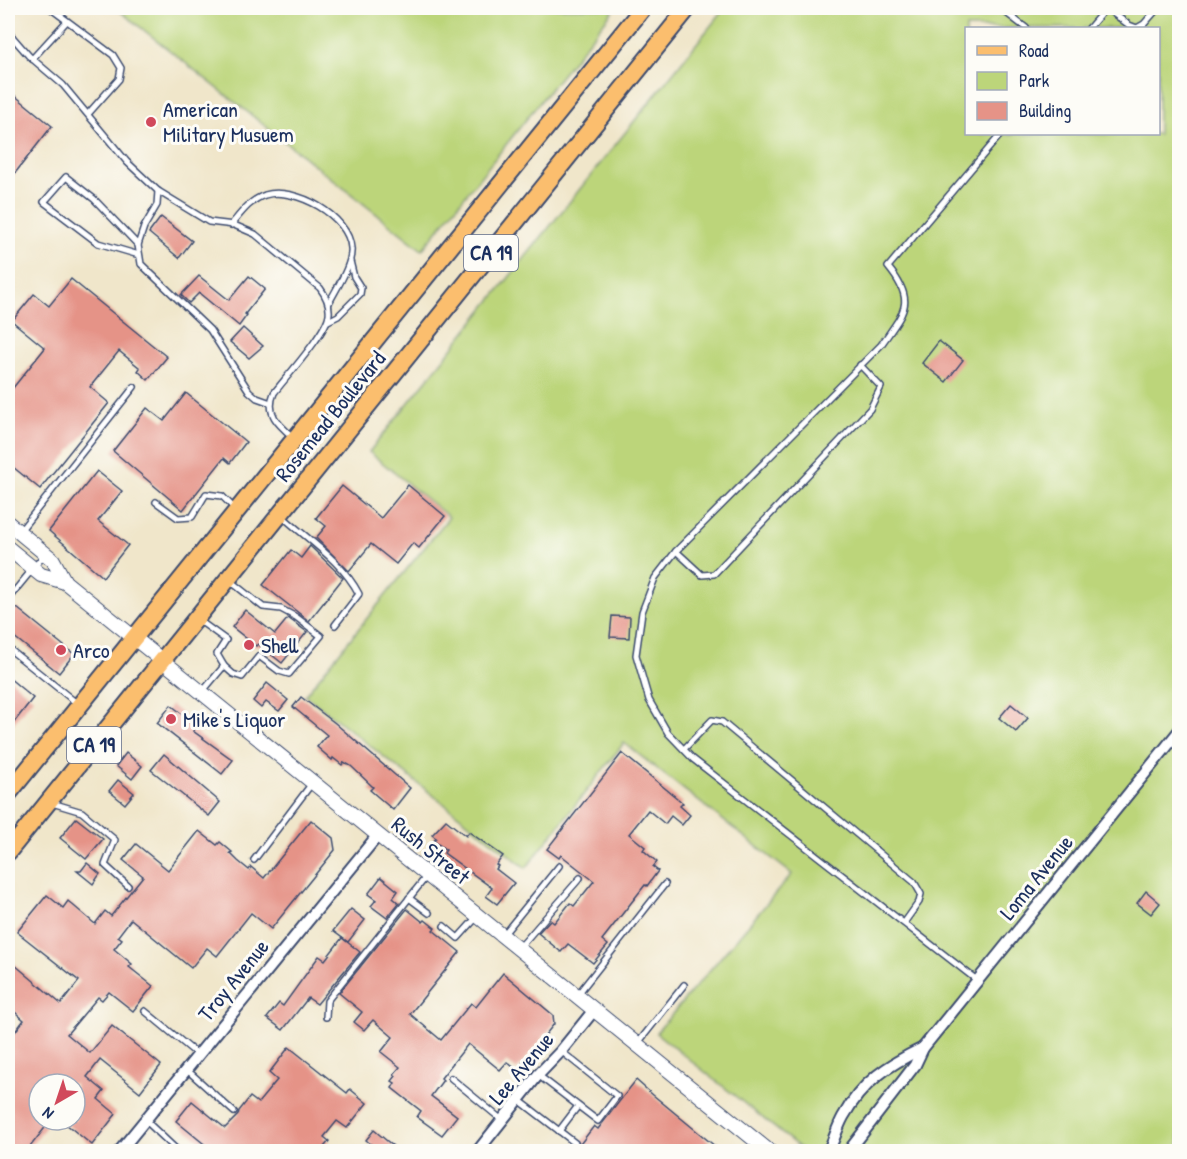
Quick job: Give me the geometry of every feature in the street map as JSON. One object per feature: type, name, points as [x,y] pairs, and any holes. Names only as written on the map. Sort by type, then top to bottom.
[{"type":"main road","name":"Rosemead Boulevard","points":[[8,794],[643,8]]},
{"type":"main road","name":"Rosemead Boulevard","points":[[8,852],[688,8]]},
{"type":"street","name":"Rush Street","points":[[8,523],[53,560],[65,582]]},
{"type":"street","name":"Rush Street","points":[[8,548],[41,575],[65,582],[638,1044],[755,1147],[770,1152]]},
{"type":"street","name":"Loma Avenue","points":[[848,1152],[915,1065],[923,1048],[1179,730]]},
{"type":"street","name":"Troy Avenue","points":[[119,1152],[378,835]]},
{"type":"street","name":"Lee Avenue","points":[[477,1152],[538,1075],[594,1010]]},
{"type":"street","name":"Loma Avenue","points":[[828,1152],[841,1119],[852,1101],[873,1077],[900,1059],[923,1048]]},
{"type":"lane","points":[[50,8],[113,55],[120,68],[119,79],[88,114]]},
{"type":"lane","points":[[1000,8],[1025,27]]},
{"type":"lane","points":[[1090,27],[1106,8],[1134,27]]},
{"type":"lane","points":[[1139,27],[1158,8]]},
{"type":"lane","points":[[32,58],[67,21]]},
{"type":"lane","points":[[8,32],[32,58],[63,85],[127,162],[158,191],[209,222],[245,228],[255,234],[320,288],[329,303]]},
{"type":"lane","points":[[978,981],[693,759],[668,733],[649,700],[636,655],[642,612],[655,578],[676,551],[881,345],[904,313],[906,301],[901,282],[888,267],[1000,135]]},
{"type":"lane","points":[[138,245],[94,199],[66,177],[44,202],[98,243],[139,255]]},
{"type":"lane","points":[[158,191],[157,205],[144,227],[138,245],[141,264],[210,330],[249,392],[271,403]]},
{"type":"lane","points":[[231,225],[246,206],[267,194],[284,192],[301,196],[322,209],[346,231],[351,249],[350,260],[354,277],[361,288],[360,294],[338,316],[328,321],[274,393],[271,403],[273,416],[277,422],[295,439]]},
{"type":"lane","points":[[328,321],[329,303],[350,260]]},
{"type":"lane","points":[[676,551],[702,575],[714,574],[870,409],[881,387],[860,365]]},
{"type":"lane","points":[[19,532],[134,387]]},
{"type":"lane","points":[[156,502],[178,518],[192,517],[206,494],[222,496],[237,511]]},
{"type":"lane","points":[[280,514],[352,579],[359,594],[335,625]]},
{"type":"lane","points":[[8,599],[45,554]]},
{"type":"lane","points":[[196,618],[226,640],[217,654],[224,666],[233,674],[242,677],[259,656],[279,671],[289,674],[321,636],[297,617],[281,609],[264,607],[228,579]]},
{"type":"lane","points":[[8,648],[79,705]]},
{"type":"lane","points":[[202,693],[224,666]]},
{"type":"lane","points":[[684,749],[712,720],[722,722],[914,882],[921,894],[919,902],[904,923]]},
{"type":"lane","points":[[254,860],[313,782]]},
{"type":"lane","points":[[48,802],[82,812],[115,840],[105,865],[128,886]]},
{"type":"lane","points":[[502,935],[559,866]]},
{"type":"lane","points":[[326,1017],[327,1001],[428,874]]},
{"type":"lane","points":[[519,949],[580,878]]},
{"type":"lane","points":[[577,995],[665,884]]},
{"type":"lane","points":[[409,897],[429,913]]},
{"type":"lane","points":[[444,926],[458,938],[478,915]]},
{"type":"lane","points":[[638,1044],[684,985]]},
{"type":"lane","points":[[145,1011],[198,1055]]},
{"type":"lane","points":[[538,1075],[598,1121],[617,1096],[561,1051]]},
{"type":"lane","points":[[186,1069],[234,1112]]},
{"type":"lane","points":[[452,1078],[502,1120]]},
{"type":"lane","points":[[519,1099],[575,1143]]},
{"type":"lane","points":[[559,1131],[578,1106]]},
{"type":"lane","points":[[145,1120],[179,1152]]},
{"type":"green space","points":[[116,8],[615,8],[422,250]]},
{"type":"green space","points":[[725,8],[1179,8],[1179,1151],[804,1151],[656,1033],[792,874],[624,743],[526,868],[305,695],[449,517],[369,452]]},
{"type":"building","points":[[8,90],[52,126],[8,182]]},
{"type":"building","points":[[161,217],[192,241],[179,258],[149,233]]},
{"type":"building","points":[[199,276],[229,300],[249,276],[265,289],[245,314],[247,315],[239,326],[199,293],[189,303],[181,295]]},
{"type":"building","points":[[71,279],[167,357],[148,380],[138,371],[140,368],[119,351],[90,387],[109,403],[40,489],[8,463],[8,394],[45,348],[12,321],[34,294],[49,306]]},
{"type":"building","points":[[243,328],[263,346],[249,358],[230,342]]},
{"type":"building","points":[[939,341],[963,360],[946,382],[922,363]]},
{"type":"building","points":[[186,393],[246,442],[230,463],[224,458],[183,510],[113,451],[147,408],[164,421]]},
{"type":"building","points":[[97,471],[122,491],[98,521],[128,545],[103,577],[49,531]]},
{"type":"building","points":[[408,485],[445,516],[419,548],[413,543],[396,564],[371,544],[349,571],[316,538],[326,526],[316,518],[342,486],[381,518]]},
{"type":"building","points":[[310,546],[343,578],[309,621],[263,585],[291,550],[301,558]]},
{"type":"building","points":[[17,608],[74,654],[59,673],[8,632],[8,620]]},
{"type":"building","points":[[245,610],[275,634],[288,618],[307,632],[282,663],[232,627]]},
{"type":"building","points":[[612,616],[630,617],[629,638],[610,637]]},
{"type":"building","points":[[8,677],[33,698],[8,730]]},
{"type":"building","points":[[267,683],[288,700],[279,711],[266,702],[261,708],[253,701]]},
{"type":"building","points":[[301,697],[335,723],[410,788],[393,810],[370,790],[373,787],[351,766],[344,762],[342,765],[333,758],[332,760],[317,747],[327,735],[293,707]]},
{"type":"building","points":[[1011,704],[1028,718],[1016,732],[999,718]]},
{"type":"building","points":[[171,705],[197,726],[193,731],[233,760],[222,774],[157,723]]},
{"type":"building","points":[[126,753],[142,766],[132,779],[116,766]]},
{"type":"building","points":[[622,753],[683,803],[680,806],[690,815],[682,825],[671,816],[665,824],[648,810],[629,834],[645,847],[643,850],[657,862],[653,867],[658,871],[602,940],[608,945],[593,963],[568,944],[561,952],[538,933],[550,920],[554,923],[570,903],[574,906],[594,881],[561,855],[559,858],[547,849]]},
{"type":"building","points":[[164,754],[220,802],[209,816],[151,770]]},
{"type":"building","points":[[118,780],[134,793],[125,804],[109,791]]},
{"type":"building","points":[[76,818],[103,839],[86,859],[60,838]]},
{"type":"building","points":[[311,820],[333,838],[335,850],[271,929],[251,913],[217,956],[207,948],[191,968],[131,919],[118,936],[122,939],[114,949],[132,964],[129,967],[153,986],[133,1011],[109,992],[102,1000],[98,997],[67,1034],[90,1053],[112,1026],[161,1065],[140,1092],[100,1060],[87,1077],[87,1072],[27,1072],[27,1132],[42,1132],[26,1152],[8,1152],[8,1041],[24,1020],[8,1006],[8,959],[61,1004],[79,981],[17,932],[47,895],[63,908],[68,901],[95,924],[105,911],[111,916],[143,876],[123,860],[136,844],[168,870],[199,831],[217,845],[220,842],[249,870],[251,867],[264,878]]},
{"type":"building","points":[[446,820],[466,836],[469,832],[503,856],[496,865],[498,866],[496,869],[514,883],[497,904],[486,896],[492,888],[444,853],[446,850],[434,841],[436,838],[432,835]]},
{"type":"building","points":[[87,863],[100,874],[93,884],[77,871],[81,871]]},
{"type":"building","points":[[381,877],[398,891],[393,898],[399,903],[387,918],[371,906],[376,900],[368,894]]},
{"type":"building","points":[[1146,891],[1160,903],[1151,914],[1137,903]]},
{"type":"building","points":[[351,909],[365,920],[348,942],[333,931]]},
{"type":"building","points":[[407,909],[435,928],[433,930],[460,952],[410,1014],[441,1040],[471,1003],[476,1007],[503,973],[553,1015],[554,1024],[517,1070],[507,1062],[500,1070],[468,1044],[441,1078],[443,1080],[431,1096],[457,1116],[442,1135],[417,1117],[421,1111],[392,1088],[395,1083],[392,1081],[396,1076],[394,1074],[400,1067],[381,1052],[393,1037],[373,1020],[364,1030],[354,1022],[362,1012],[339,993]]},
{"type":"building","points":[[342,938],[360,952],[317,1004],[308,998],[283,1030],[267,1018],[279,1003],[283,1006],[319,956],[325,960]]},
{"type":"building","points":[[289,1047],[347,1093],[350,1089],[367,1103],[347,1128],[337,1121],[324,1137],[329,1141],[320,1152],[214,1152],[176,1121],[192,1101],[225,1128],[238,1115],[250,1097],[258,1103],[277,1080],[269,1073]]},
{"type":"building","points":[[87,1077],[104,1091],[98,1099],[116,1114],[92,1145],[76,1132],[87,1132]]},
{"type":"building","points":[[636,1080],[722,1152],[574,1152],[594,1126],[598,1129]]},
{"type":"building","points":[[374,1130],[400,1152],[366,1152],[372,1145],[366,1140]]},
{"type":"place","name":"American Military Musuem","points":[[151,122]]},
{"type":"place","name":"Shell","points":[[249,645]]},
{"type":"place","name":"Arco","points":[[61,650]]},
{"type":"place","name":"Mike's Liquor","points":[[171,719]]}]
